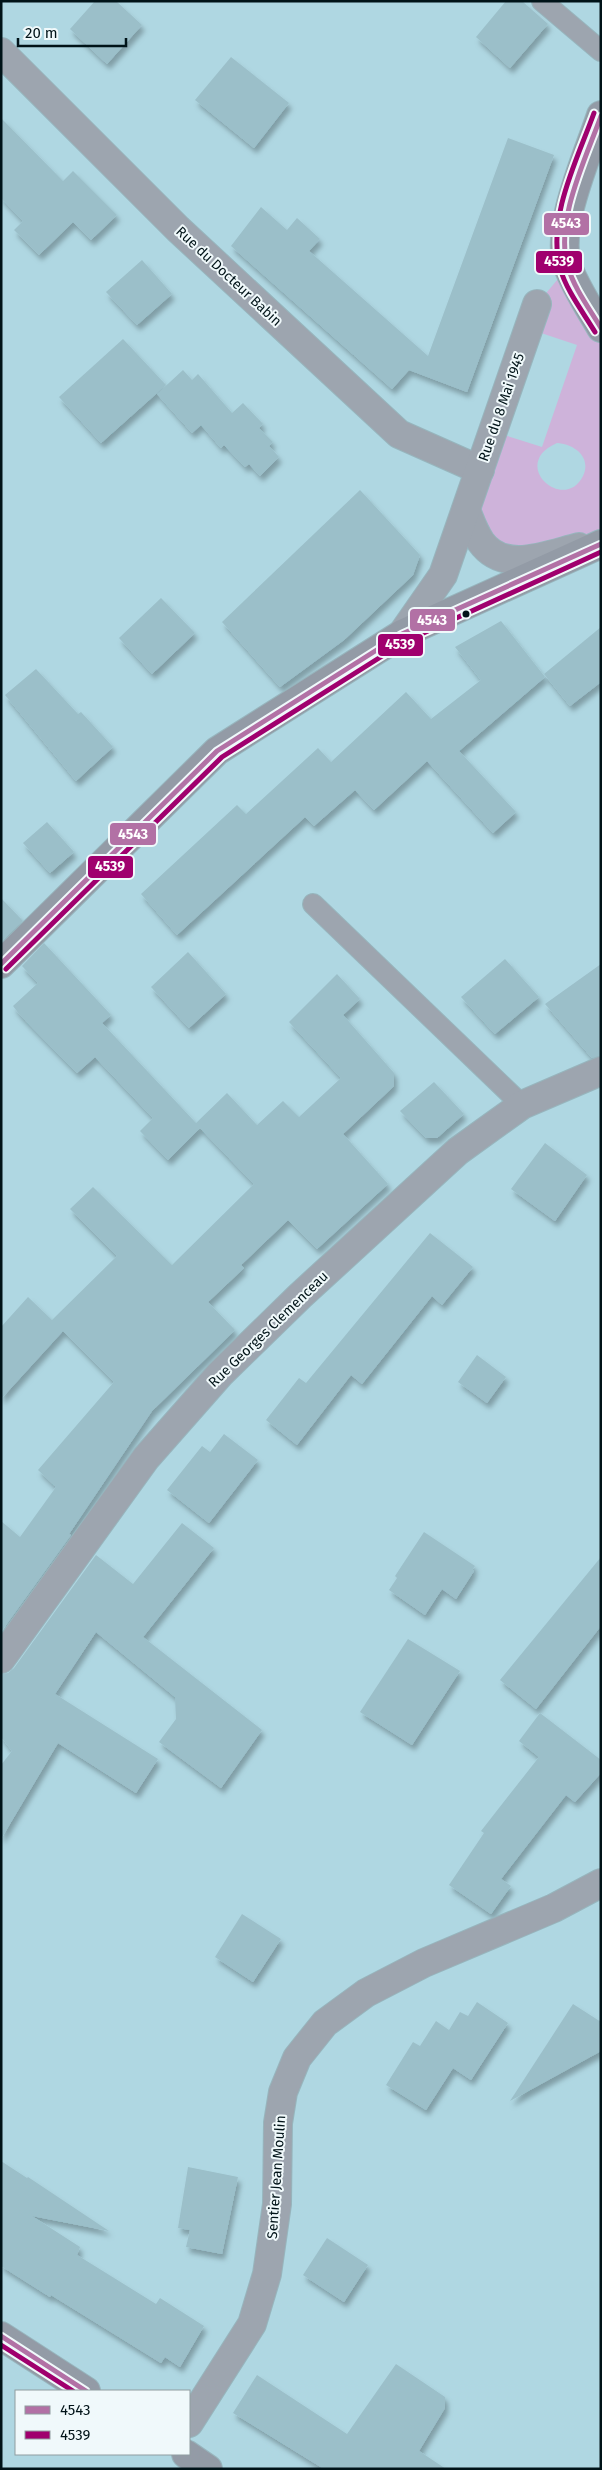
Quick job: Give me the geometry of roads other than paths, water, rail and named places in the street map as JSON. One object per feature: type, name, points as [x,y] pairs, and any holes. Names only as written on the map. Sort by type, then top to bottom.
[{"type":"street","name":"Rue du Docteur Babin","points":[[1,52],[178,229],[399,434],[480,470]]},
{"type":"street","points":[[601,115],[566,223],[564,246],[568,267],[601,328]]},
{"type":"street","name":"Rue du 8 Mai 1945","points":[[402,634],[443,574],[537,304]]},
{"type":"street","points":[[466,510],[481,542],[492,554],[504,560],[520,561],[601,543]]},
{"type":"street","points":[[1,964],[217,751],[402,634],[601,543]]},
{"type":"street","name":"Rue Georges Clemenceau","points":[[1,1659],[146,1458],[220,1374],[300,1296],[458,1151],[522,1104],[601,1071]]},
{"type":"street","name":"Sentier Jean Moulin","points":[[190,2421],[252,2324],[267,2274],[277,2204],[278,2123],[283,2092],[297,2058],[325,2023],[366,1993],[424,1963],[554,1908],[601,1883]]},
{"type":"street","points":[[1,2336],[84,2390]]},
{"type":"street","points":[[187,2455],[208,2469]]},
{"type":"lane","points":[[542,1],[601,51]]},
{"type":"lane","points":[[313,904],[522,1104]]}]
